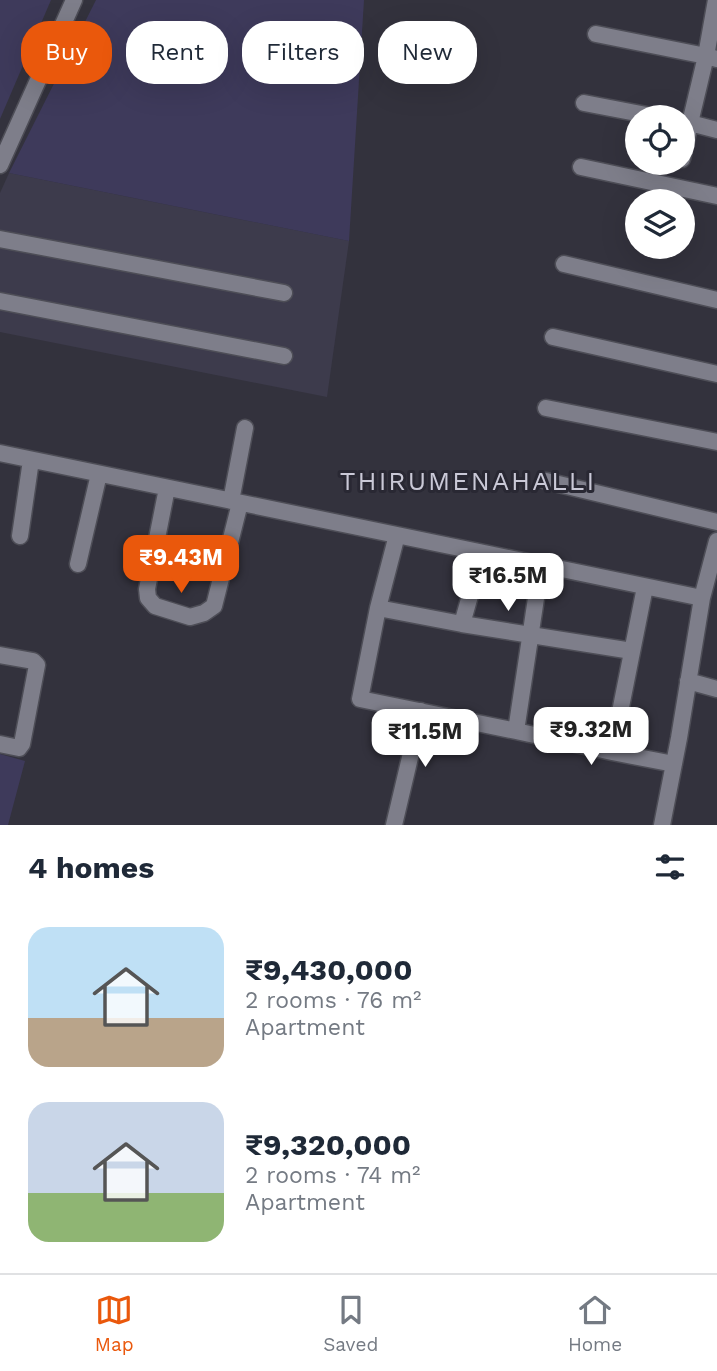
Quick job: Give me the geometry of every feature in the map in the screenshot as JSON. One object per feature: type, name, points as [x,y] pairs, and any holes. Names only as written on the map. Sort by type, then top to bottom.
[{"type":"street","points":[[0,165],[74,0]]},
{"type":"street","points":[[693,105],[711,58],[716,0]]},
{"type":"street","points":[[596,34],[711,58]]},
{"type":"street","points":[[584,103],[625,111]]},
{"type":"street","points":[[695,125],[717,130]]},
{"type":"street","points":[[581,167],[717,195]]},
{"type":"street","points":[[677,187],[679,175]]},
{"type":"street","points":[[0,239],[284,293]]},
{"type":"street","points":[[564,264],[717,300]]},
{"type":"street","points":[[0,301],[284,356]]},
{"type":"street","points":[[554,337],[717,374]]},
{"type":"street","points":[[546,408],[717,442]]},
{"type":"street","points":[[167,488],[147,589],[148,598],[155,606],[191,617],[204,614],[214,606],[235,502],[245,428]]},
{"type":"street","points":[[0,453],[702,598]]},
{"type":"street","points":[[20,536],[31,460]]},
{"type":"street","points":[[78,564],[99,474]]},
{"type":"street","points":[[546,481],[717,522]]},
{"type":"street","points":[[397,535],[378,608],[360,699],[674,764]]},
{"type":"street","points":[[662,825],[702,598],[713,570],[717,541]]},
{"type":"street","points":[[462,624],[482,553]]},
{"type":"street","points":[[516,731],[541,565]]},
{"type":"street","points":[[612,752],[645,587]]},
{"type":"street","points":[[378,608],[632,651]]},
{"type":"street","points":[[0,655],[33,661],[37,665],[22,744],[19,748],[0,744]]},
{"type":"street","points":[[688,681],[717,689]]},
{"type":"street","points":[[394,825],[421,711]]},
{"type":"shaded area","points":[[0,0],[51,0],[42,21],[21,21],[21,70],[0,119]]},
{"type":"shaded area","points":[[96,0],[364,0],[363,21],[242,21],[242,84],[359,84],[349,241],[9,173],[54,84],[112,84],[112,21],[85,21]]},
{"type":"shaded area","points":[[9,173],[349,241],[327,397],[0,332],[0,193]]},
{"type":"shaded area","points":[[0,754],[25,761],[8,825],[0,825]]},
{"type":"district","name":"THIRUMENAHALLI","points":[[468,481]]}]
